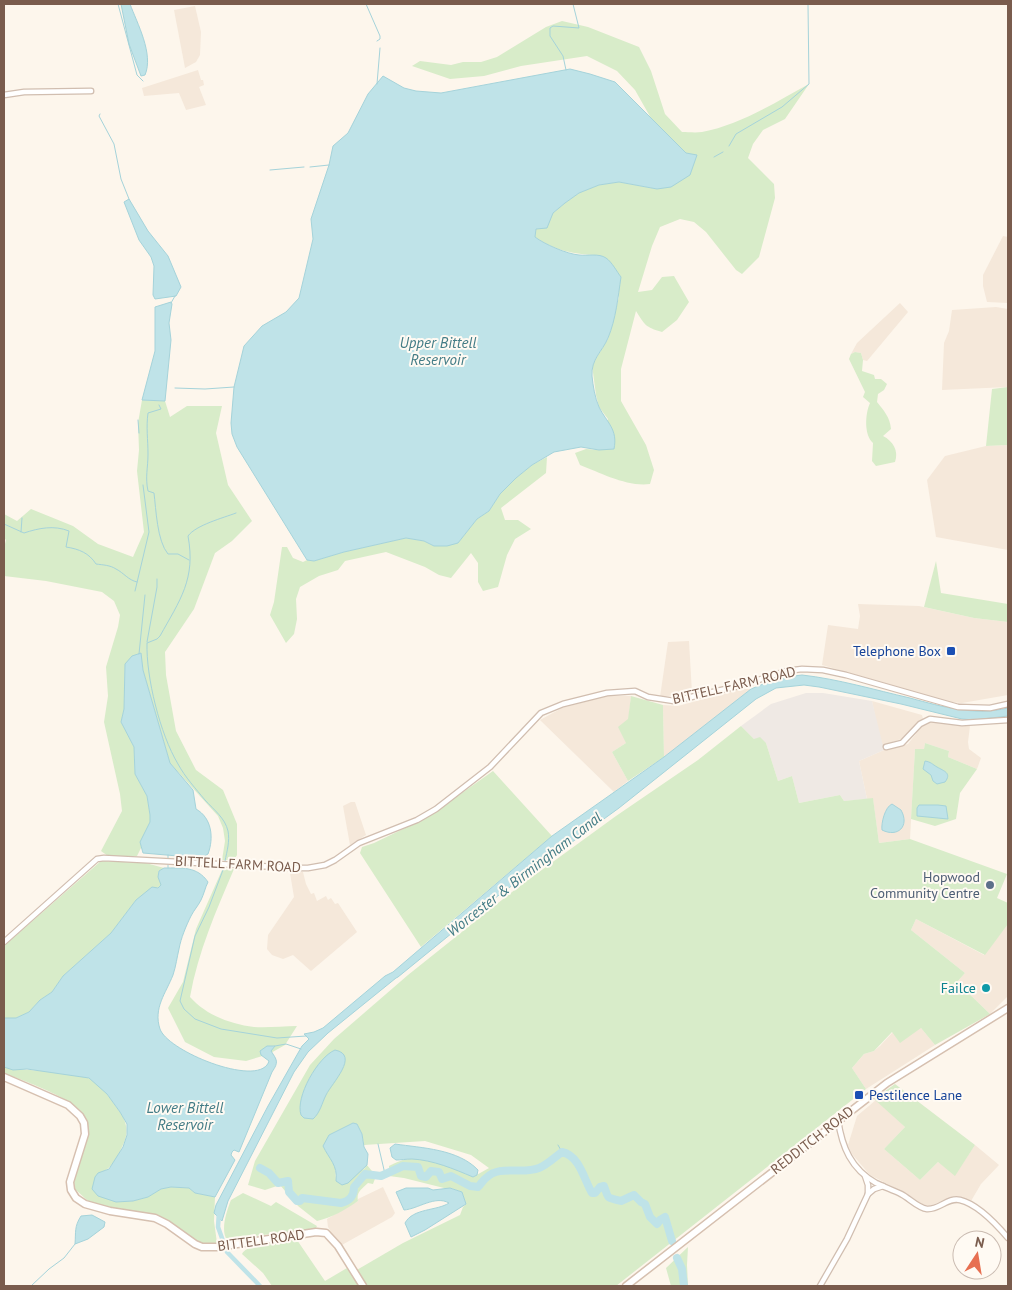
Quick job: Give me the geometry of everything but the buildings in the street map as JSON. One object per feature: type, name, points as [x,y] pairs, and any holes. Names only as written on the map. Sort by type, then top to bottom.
[{"type":"main road","name":"REDDITCH ROAD","points":[[626,1286],[887,1083],[1008,1008]]},
{"type":"main road","name":"BITTELL ROAD","points":[[4,1077],[68,1105],[80,1116],[84,1123],[85,1134],[70,1182],[71,1190],[76,1198],[85,1204],[110,1211],[154,1218],[167,1224],[202,1247],[217,1247],[316,1232],[326,1233],[338,1246],[363,1286]]},
{"type":"street","points":[[4,95],[24,92],[91,91]]},
{"type":"street","name":"BITTELL FARM ROAD","points":[[4,942],[97,859],[229,863],[295,868],[316,867],[335,860],[359,843],[417,820],[436,808],[490,766],[541,713],[563,704],[606,693],[635,691],[648,696],[674,701],[743,685],[786,671],[802,669],[823,670],[846,675],[958,707],[990,708],[1008,704]]},
{"type":"street","points":[[886,747],[902,743],[920,724],[930,719],[962,723],[1008,720]]},
{"type":"street","points":[[838,1120],[844,1148],[865,1175],[926,1209],[954,1200],[963,1201],[984,1215],[1008,1238]]},
{"type":"street","points":[[820,1286],[847,1239],[868,1194],[865,1175]]},
{"type":"street","points":[[868,1194],[874,1189],[883,1186]]},
{"type":"shaded area","points":[[195,6],[201,32],[200,55],[196,62],[185,68],[174,10]]},
{"type":"shaded area","points":[[198,70],[204,85],[199,87],[206,105],[186,110],[179,93],[144,96],[142,88]]},
{"type":"shaded area","points":[[1003,236],[1008,237],[1008,303],[987,302],[983,286],[983,275]]},
{"type":"shaded area","points":[[900,303],[908,312],[867,361],[863,360],[861,353],[855,352],[851,354],[857,343]]},
{"type":"shaded area","points":[[996,307],[1008,309],[1008,387],[942,390],[944,343],[949,331],[952,310]]},
{"type":"shaded area","points":[[1008,445],[1008,550],[936,537],[927,480],[945,456],[986,446]]},
{"type":"shaded area","points":[[858,604],[919,606],[974,618],[1008,622],[1008,695],[962,703],[950,702],[822,665],[828,625],[858,629],[860,616]]},
{"type":"shaded area","points":[[689,641],[692,693],[660,697],[668,642]]},
{"type":"shaded area","points":[[741,689],[751,689],[664,757],[663,705],[678,706]]},
{"type":"shaded area","points":[[806,693],[823,693],[872,701],[884,750],[859,761],[867,799],[844,801],[840,795],[799,803],[792,776],[778,781],[766,743],[754,739],[741,726],[771,704]]},
{"type":"shaded area","points":[[607,696],[631,696],[626,743],[612,752],[628,781],[614,792],[540,720],[562,708]]},
{"type":"shaded area","points":[[872,701],[922,715],[923,719],[901,739],[881,746]]},
{"type":"shaded area","points":[[931,721],[970,726],[969,749],[981,758],[977,769],[948,757],[949,751],[925,743],[924,750],[915,749],[910,839],[879,843],[873,799],[867,799],[859,761],[884,750],[908,744],[923,725]]},
{"type":"shaded area","points":[[355,802],[366,835],[350,845],[343,806]]},
{"type":"shaded area","points":[[303,872],[306,884],[311,894],[314,893],[317,901],[326,896],[328,900],[331,898],[335,904],[338,903],[357,932],[311,971],[293,955],[283,959],[272,955],[267,949],[268,935],[294,897],[290,873]]},
{"type":"shaded area","points":[[916,919],[984,955],[1008,924],[1008,996],[990,1014],[957,982],[965,973],[911,930]]},
{"type":"shaded area","points":[[921,1028],[935,1045],[866,1089],[852,1068],[864,1054],[874,1051],[893,1032]]},
{"type":"shaded area","points":[[876,1100],[905,1127],[884,1149],[920,1180],[938,1162],[955,1175],[975,1145],[999,1165],[981,1184],[971,1201],[955,1196],[929,1206],[922,1204],[870,1175],[852,1154],[848,1145],[857,1116]]},
{"type":"shaded area","points":[[383,1187],[395,1213],[392,1217],[340,1246],[328,1227],[327,1219],[358,1201],[358,1199]]},
{"type":"green space","points":[[562,21],[588,27],[639,47],[651,71],[665,114],[682,132],[702,132],[730,124],[809,84],[785,119],[763,130],[753,144],[748,158],[774,184],[775,198],[759,257],[742,274],[736,270],[706,232],[694,222],[680,219],[660,227],[652,246],[638,292],[652,290],[662,277],[674,276],[689,302],[677,320],[662,332],[646,325],[636,311],[621,369],[621,401],[646,445],[654,470],[650,484],[623,481],[580,465],[575,453],[586,449],[599,450],[608,419],[599,407],[592,365],[608,339],[619,297],[598,255],[565,251],[542,242],[535,237],[536,229],[546,227],[553,213],[565,203],[579,193],[599,185],[619,182],[657,189],[686,153],[652,120],[635,90],[617,71],[587,56],[521,66],[484,76],[450,79],[412,66],[420,61],[451,65],[463,62],[481,62],[497,57],[546,27]]},
{"type":"green space","points":[[855,352],[861,353],[863,360],[862,371],[874,375],[875,379],[881,379],[887,384],[884,390],[878,394],[877,402],[889,421],[891,429],[883,436],[890,441],[896,450],[895,462],[876,466],[872,461],[873,443],[868,435],[866,424],[870,403],[863,397],[865,392],[849,359],[851,354]]},
{"type":"green space","points":[[1008,387],[1008,445],[986,446],[992,389]]},
{"type":"green space","points":[[142,400],[165,401],[170,417],[187,406],[222,406],[216,433],[228,485],[252,521],[232,541],[215,553],[194,609],[165,652],[166,675],[176,731],[196,770],[223,790],[237,824],[237,855],[234,860],[222,860],[225,841],[223,828],[218,816],[170,763],[143,670],[140,653],[125,664],[124,709],[121,722],[134,747],[135,774],[147,796],[150,822],[137,856],[108,856],[101,851],[122,811],[104,722],[108,696],[106,667],[120,615],[114,601],[102,592],[46,581],[4,576],[4,548],[6,540],[4,538],[4,514],[17,521],[31,509],[73,526],[98,544],[133,557],[144,532],[137,471],[139,450],[138,423]]},
{"type":"green space","points":[[547,457],[546,473],[501,508],[505,520],[518,520],[531,529],[515,539],[507,555],[498,587],[483,591],[478,582],[478,563],[471,553],[451,578],[439,575],[425,567],[386,552],[345,561],[338,570],[319,576],[300,587],[296,599],[297,619],[294,634],[286,643],[270,615],[274,602],[282,547],[287,547],[293,558],[303,562],[307,560],[314,561],[406,538],[424,541],[434,546],[458,543],[477,519],[489,511],[500,494],[516,478],[532,465]]},
{"type":"green space","points":[[936,561],[941,593],[1008,604],[1008,622],[974,618],[924,607]]},
{"type":"green space","points":[[631,696],[663,705],[664,757],[628,781],[612,752],[626,743],[618,727],[628,719]]},
{"type":"green space","points":[[741,726],[754,739],[760,737],[766,743],[778,781],[792,776],[799,803],[840,795],[844,801],[873,798],[879,843],[910,839],[1007,874],[997,898],[1008,903],[1008,924],[985,955],[916,919],[911,930],[965,973],[957,982],[990,1014],[935,1045],[921,1028],[900,1043],[892,1032],[874,1051],[864,1054],[852,1068],[866,1089],[616,1286],[363,1286],[355,1271],[403,1243],[460,1215],[466,1204],[462,1192],[451,1188],[448,1189],[389,1176],[389,1166],[408,1159],[424,1160],[441,1164],[473,1177],[489,1168],[471,1155],[425,1141],[364,1145],[362,1134],[357,1124],[353,1123],[329,1135],[336,1181],[364,1169],[367,1165],[376,1176],[373,1184],[368,1183],[360,1191],[358,1201],[344,1210],[317,1221],[298,1206],[280,1185],[265,1190],[248,1185],[255,1161],[310,1065],[334,1039],[408,975],[517,888],[616,816],[698,760]]},
{"type":"green space","points":[[925,743],[949,751],[948,757],[977,769],[960,793],[956,819],[935,826],[911,819],[915,749],[924,749]]},
{"type":"green space","points":[[493,771],[552,836],[421,947],[360,853],[362,847],[428,817]]},
{"type":"green space","points":[[101,861],[146,863],[164,868],[159,871],[158,877],[162,885],[136,900],[111,933],[63,976],[52,992],[40,1000],[29,1012],[16,1018],[4,1018],[4,946]]},
{"type":"green space","points":[[234,869],[203,948],[190,997],[211,1014],[236,1024],[259,1027],[297,1026],[285,1045],[269,1054],[246,1061],[214,1057],[185,1042],[168,1008],[183,982],[196,929],[222,870]]},
{"type":"green space","points":[[4,1067],[75,1074],[97,1083],[120,1113],[127,1131],[114,1162],[105,1171],[101,1172],[116,1202],[133,1201],[148,1197],[161,1189],[171,1187],[189,1188],[195,1193],[215,1197],[214,1221],[217,1243],[202,1244],[165,1219],[147,1213],[108,1207],[88,1201],[75,1189],[74,1182],[87,1137],[87,1122],[84,1114],[65,1099],[4,1073]]},
{"type":"green space","points":[[895,1084],[975,1145],[955,1176],[938,1162],[920,1180],[884,1149],[905,1127],[874,1099]]},
{"type":"green space","points":[[243,1193],[271,1206],[276,1202],[317,1226],[316,1228],[227,1240],[224,1226],[231,1200]]},
{"type":"green space","points":[[297,1240],[325,1281],[347,1268],[359,1286],[272,1286],[263,1273],[242,1254],[251,1247]]},
{"type":"green space","points":[[688,1247],[688,1286],[671,1286],[666,1268]]},
{"type":"water","points":[[121,4],[130,4],[144,39],[147,58],[145,75],[141,76],[129,44]]},
{"type":"water","name":"Upper Bittell Reservoir","points":[[570,69],[615,82],[686,153],[697,155],[690,175],[671,187],[657,189],[619,182],[599,185],[579,193],[565,203],[553,213],[547,228],[536,229],[535,237],[568,253],[603,256],[612,264],[621,277],[611,331],[595,360],[592,370],[598,403],[613,431],[614,449],[599,450],[581,447],[554,452],[532,465],[500,494],[489,511],[477,519],[458,543],[447,546],[434,546],[424,541],[406,538],[314,561],[307,560],[237,447],[232,434],[231,423],[234,387],[244,346],[262,326],[286,312],[299,298],[313,239],[311,219],[329,165],[333,146],[348,133],[368,94],[383,76],[404,88],[441,93]]},
{"type":"water","points":[[129,199],[148,231],[168,256],[181,287],[176,296],[155,299],[153,295],[154,266],[151,257],[139,240],[124,202]]},
{"type":"water","points":[[171,302],[169,323],[171,340],[165,401],[142,400],[155,351],[155,307]]},
{"type":"water","points":[[141,653],[143,670],[170,763],[193,790],[196,809],[205,818],[210,829],[210,848],[208,854],[201,858],[143,853],[140,842],[150,822],[147,796],[135,774],[134,747],[121,722],[124,709],[125,664],[132,656]]},
{"type":"water","points":[[802,675],[843,682],[971,711],[1008,708],[1008,716],[974,720],[962,719],[901,704],[804,685],[776,688],[756,699],[619,808],[495,898],[328,1033],[308,1052],[294,1072],[228,1201],[222,1221],[214,1213],[216,1205],[268,1106],[302,1046],[309,1039],[304,1034],[323,1028],[385,976],[393,972],[552,836],[664,757],[751,689],[778,678]]},
{"type":"water","points":[[925,761],[947,774],[945,782],[937,784],[933,781],[931,775],[923,769]]},
{"type":"water","points":[[892,804],[901,810],[904,821],[901,829],[888,832],[882,830],[883,819],[885,812]]},
{"type":"water","points":[[919,805],[946,806],[948,819],[917,816]]},
{"type":"water","name":"Lower Bittell Reservoir","points":[[164,868],[189,869],[199,873],[208,882],[184,932],[173,975],[159,1007],[158,1021],[160,1029],[179,1048],[196,1057],[233,1069],[250,1071],[262,1069],[269,1061],[261,1055],[260,1051],[267,1046],[275,1046],[271,1051],[276,1059],[276,1066],[239,1152],[234,1150],[232,1152],[231,1155],[235,1160],[215,1197],[195,1193],[189,1188],[171,1187],[161,1189],[148,1197],[133,1201],[116,1202],[98,1196],[92,1189],[95,1177],[98,1173],[109,1169],[123,1147],[127,1135],[127,1124],[120,1112],[107,1094],[89,1078],[27,1069],[13,1070],[4,1067],[4,1018],[16,1018],[29,1012],[40,1000],[52,992],[63,976],[111,933],[136,900],[152,887],[158,888],[161,885],[158,877],[159,871]]},
{"type":"water","points":[[335,1050],[342,1053],[345,1057],[342,1070],[315,1117],[313,1119],[304,1118],[301,1115],[301,1098],[309,1078],[328,1054]]},
{"type":"water","points":[[353,1123],[357,1124],[362,1134],[364,1147],[368,1154],[367,1165],[348,1183],[342,1185],[336,1181],[336,1171],[323,1146],[329,1135]]},
{"type":"water","points":[[395,1144],[428,1148],[450,1154],[470,1163],[478,1170],[477,1175],[473,1177],[428,1161],[396,1160],[392,1157],[390,1148]]},
{"type":"water","points":[[406,1188],[428,1188],[433,1190],[450,1188],[462,1192],[466,1204],[411,1237],[405,1223],[409,1218],[419,1212],[449,1203],[432,1201],[404,1210],[396,1192]]},
{"type":"water","points":[[92,1215],[105,1222],[104,1227],[88,1239],[75,1244],[76,1227],[81,1216]]},
{"type":"waterway","points":[[118,4],[137,75],[143,81]]},
{"type":"waterway","points":[[366,4],[380,36],[380,39],[377,41]]},
{"type":"waterway","points":[[566,70],[563,56],[550,36],[550,28],[553,26],[579,28],[573,4]]},
{"type":"waterway","points":[[729,146],[736,134],[782,107],[809,84],[808,4]]},
{"type":"waterway","points":[[377,84],[380,48]]},
{"type":"waterway","points":[[100,114],[99,116],[114,144],[121,179],[129,199]]},
{"type":"waterway","points":[[714,157],[723,152]]},
{"type":"waterway","points":[[310,167],[329,165]]},
{"type":"waterway","points":[[270,170],[304,167]]},
{"type":"waterway","points":[[171,303],[175,296]]},
{"type":"waterway","points":[[175,388],[205,389],[234,387]]},
{"type":"waterway","points":[[159,405],[161,409],[148,413],[147,486],[148,491],[154,493],[158,525],[164,548],[168,554],[178,554],[189,560]]},
{"type":"waterway","points":[[138,420],[139,433]]},
{"type":"waterway","points":[[135,591],[149,532],[143,485]]},
{"type":"waterway","points":[[225,861],[229,838],[227,826],[184,774],[171,752],[165,737],[155,705],[147,657],[147,643],[160,636],[185,589],[190,565],[188,536],[203,525],[236,513]]},
{"type":"waterway","points":[[21,532],[22,518]]},
{"type":"waterway","points":[[4,524],[24,533],[46,528],[58,528],[69,531],[66,547],[83,552],[96,564],[114,568],[137,582]]},
{"type":"waterway","points":[[147,642],[157,579]]},
{"type":"waterway","points":[[139,654],[145,595]]},
{"type":"waterway","points":[[223,870],[209,907],[195,936],[180,1001],[184,1009],[195,1019],[221,1029],[277,1038],[306,1036]]},
{"type":"waterway","points":[[275,1046],[286,1044],[301,1049]]},
{"type":"waterway","points":[[378,1144],[385,1174]]},
{"type":"waterway","points":[[558,1145],[562,1152]]},
{"type":"waterway","points":[[260,1168],[269,1173],[278,1183],[288,1181],[289,1192],[297,1201],[300,1201],[302,1198],[341,1203],[351,1198],[354,1187],[365,1174],[381,1176],[403,1166],[418,1167],[421,1176],[426,1177],[431,1171],[439,1172],[442,1179],[451,1176],[470,1186],[478,1187],[492,1174],[539,1168],[562,1152],[568,1154],[577,1163],[592,1193],[595,1193],[600,1187],[604,1186],[608,1196],[613,1199],[621,1201],[634,1195],[645,1204],[650,1217],[657,1224],[665,1217],[672,1241]]},
{"type":"waterway","name":"Worcester & Birmingham Canal","points":[[219,1212],[218,1227],[227,1252],[260,1286]]},
{"type":"waterway","points":[[31,1286],[64,1258],[75,1244]]},
{"type":"waterway","points":[[677,1258],[682,1269],[684,1286]]},
{"type":"place","name":"Telephone Box","points":[[951,651]]},
{"type":"place","name":"Hopwood Community Centre","points":[[990,885]]},
{"type":"place","name":"Failce","points":[[986,988]]},
{"type":"place","name":"Pestilence Lane","points":[[859,1095]]}]
